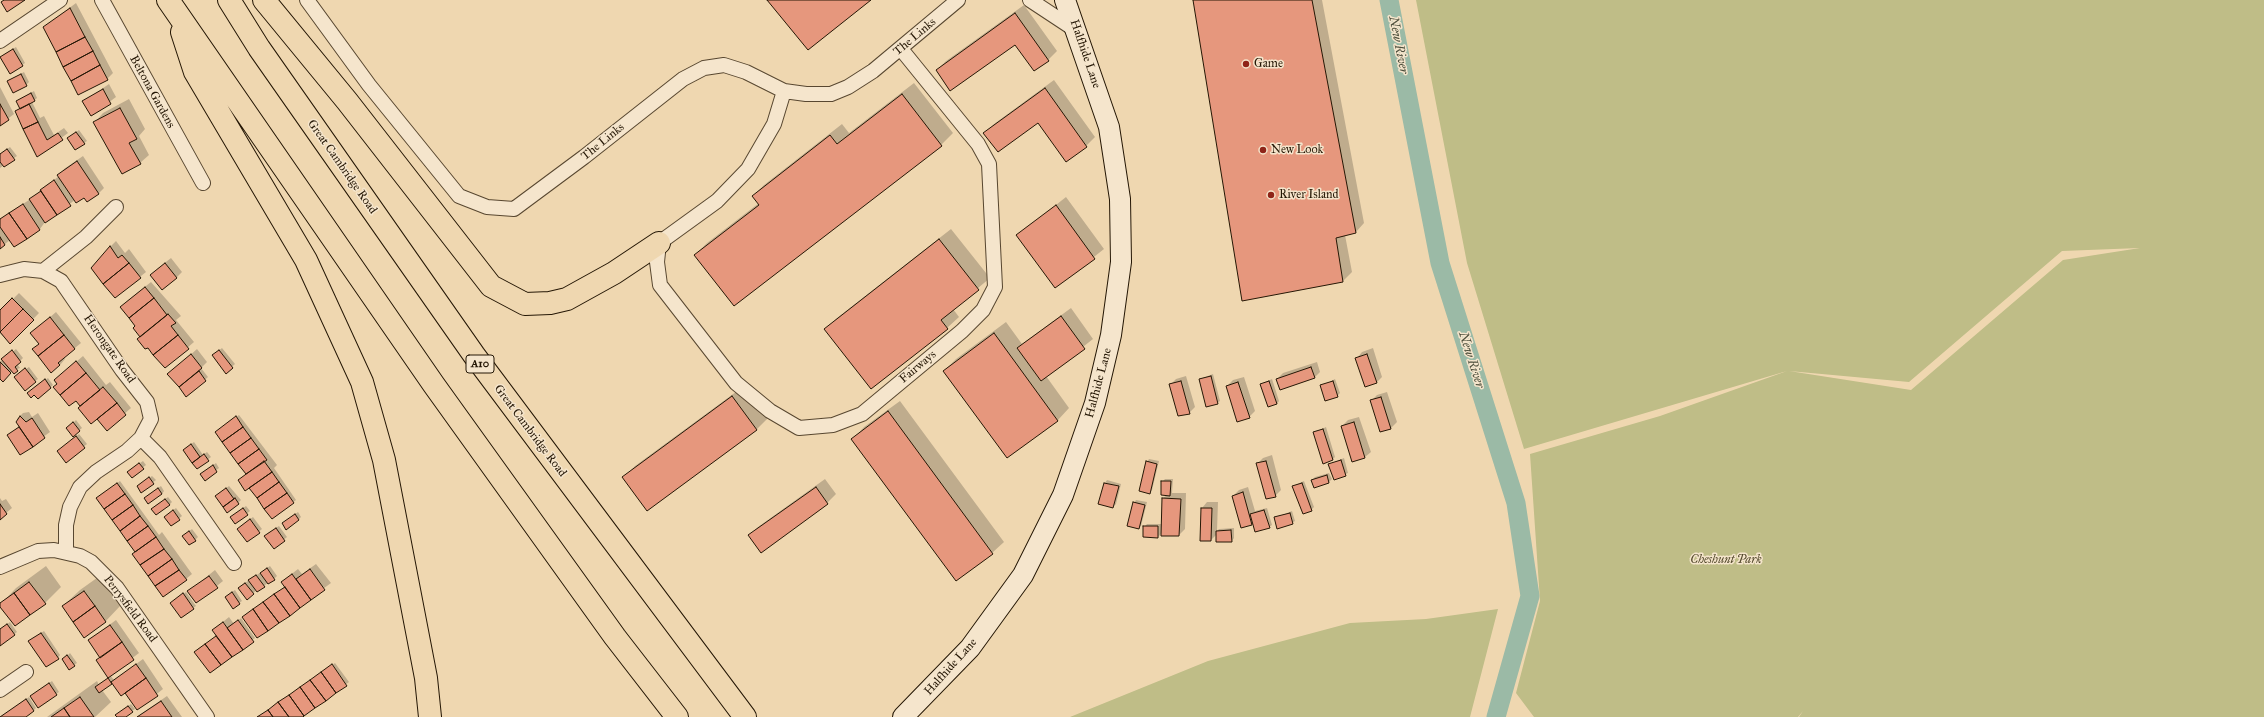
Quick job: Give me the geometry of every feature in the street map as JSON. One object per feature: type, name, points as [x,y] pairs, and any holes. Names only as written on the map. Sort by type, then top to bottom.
[{"type":"highway","name":"Great Cambridge Road","points":[[229,0],[259,48],[474,355],[745,717]]},
{"type":"highway","points":[[264,0],[347,101],[491,286],[525,304],[550,303],[568,299],[608,277],[659,243]]},
{"type":"highway","points":[[172,6],[195,72],[306,260],[362,382],[384,460],[426,678],[430,717]]},
{"type":"highway","points":[[172,6],[439,392],[615,636],[677,717]]},
{"type":"main road","name":"Halfhide Lane","points":[[903,717],[970,648],[1023,575],[1062,495],[1095,403],[1111,335],[1121,262],[1120,199],[1109,127],[1065,0]]},
{"type":"street","points":[[0,41],[60,0]]},
{"type":"street","name":"Beltona Gardens","points":[[102,0],[203,183]]},
{"type":"street","name":"The Links","points":[[307,0],[369,85],[460,196],[487,208],[514,209],[584,157],[683,79],[704,68],[724,65],[746,72],[784,91],[806,94],[831,94],[848,87],[874,71],[958,0]]},
{"type":"street","points":[[1030,0],[1077,31]]},
{"type":"street","name":"Fairways","points":[[659,243],[657,262],[660,285],[736,383],[770,411],[799,428],[833,425],[862,414],[962,331],[983,310],[994,286],[989,164],[978,144],[901,49]]},
{"type":"street","points":[[659,243],[718,201],[748,169],[774,124],[784,91]]},
{"type":"street","points":[[43,271],[86,237],[116,207]]},
{"type":"street","name":"Herongate Road","points":[[0,275],[24,269],[43,271],[61,281],[122,370],[147,402],[151,418],[142,438],[127,451],[96,472],[80,487],[70,507],[66,525],[66,551]]},
{"type":"street","points":[[142,438],[160,457],[234,563]]},
{"type":"street","name":"Perrysfield Road","points":[[0,567],[38,551],[66,551],[91,562],[106,576],[207,717]]},
{"type":"street","points":[[0,690],[26,672]]},
{"type":"green space","name":"Cheshunt Park","points":[[1416,0],[2264,0],[2264,717],[1799,717],[1803,711],[1798,717],[1534,717],[1516,693],[1540,601],[1530,454],[1660,416],[1787,371],[1524,449],[1467,263]],"holes":[[[2140,248],[2063,260],[1911,390],[1789,371],[1909,382],[2062,251]]]},
{"type":"green space","points":[[1498,609],[1470,717],[1070,717],[1208,661],[1350,623],[1426,619]]},
{"type":"building","points":[[4,0],[25,0],[7,12],[1,2]]},
{"type":"building","points":[[767,0],[871,0],[808,50]]},
{"type":"building","points":[[1193,0],[1312,0],[1356,233],[1336,238],[1343,282],[1242,301]]},
{"type":"building","points":[[70,8],[85,37],[56,52],[43,27]]},
{"type":"building","points":[[1015,13],[1049,61],[1034,71],[1015,45],[950,91],[936,70]]},
{"type":"building","points":[[85,37],[93,51],[63,67],[56,52]]},
{"type":"building","points":[[13,49],[23,66],[10,74],[0,57]]},
{"type":"building","points":[[93,51],[100,65],[71,81],[63,67]]},
{"type":"building","points":[[100,65],[108,80],[78,95],[71,81]]},
{"type":"building","points":[[21,74],[27,86],[13,93],[7,81]]},
{"type":"building","points":[[1045,88],[1087,147],[1066,162],[1038,123],[998,152],[983,133]]},
{"type":"building","points":[[103,89],[111,104],[91,116],[82,101]]},
{"type":"building","points":[[31,93],[35,101],[20,109],[16,101]]},
{"type":"building","points":[[902,94],[942,146],[734,306],[694,255],[759,205],[752,196],[830,135],[837,144]]},
{"type":"building","points":[[0,104],[9,120],[0,126]]},
{"type":"building","points":[[29,104],[38,122],[23,129],[15,111]]},
{"type":"building","points":[[120,108],[137,139],[129,143],[141,164],[122,174],[93,122]]},
{"type":"building","points":[[38,122],[47,140],[58,133],[63,140],[37,157],[23,129]]},
{"type":"building","points":[[76,132],[85,144],[75,150],[67,138]]},
{"type":"building","points":[[7,149],[15,160],[4,167],[0,162],[0,154]]},
{"type":"building","points":[[77,161],[99,194],[87,202],[84,198],[76,203],[57,175]]},
{"type":"building","points":[[54,180],[71,206],[57,215],[40,190]]},
{"type":"building","points":[[41,191],[57,215],[45,223],[29,199]]},
{"type":"building","points":[[23,204],[40,230],[27,239],[9,213]]},
{"type":"building","points":[[1056,205],[1095,259],[1055,288],[1016,235]]},
{"type":"building","points":[[9,213],[27,239],[14,247],[0,227],[0,219]]},
{"type":"building","points":[[0,237],[5,245],[0,249]]},
{"type":"building","points":[[939,239],[979,290],[941,320],[948,329],[871,389],[824,329]]},
{"type":"building","points":[[110,246],[118,258],[122,255],[129,263],[103,284],[91,268]]},
{"type":"building","points":[[129,263],[141,278],[115,298],[103,284]]},
{"type":"building","points":[[165,263],[177,278],[162,290],[150,275]]},
{"type":"building","points":[[145,287],[154,298],[129,318],[120,307]]},
{"type":"building","points":[[12,298],[23,309],[0,332],[0,310]]},
{"type":"building","points":[[154,298],[167,315],[140,337],[133,328],[135,326],[129,318]]},
{"type":"building","points":[[23,309],[34,320],[10,344],[0,332]]},
{"type":"building","points":[[168,314],[176,323],[171,326],[178,335],[153,355],[148,348],[145,349],[137,339]]},
{"type":"building","points":[[1061,316],[1085,349],[1041,381],[1017,348]]},
{"type":"building","points":[[50,317],[64,335],[38,356],[32,349],[39,344],[30,333]]},
{"type":"building","points":[[994,333],[1058,421],[1007,458],[943,371]]},
{"type":"building","points":[[64,335],[75,349],[58,363],[60,365],[51,373],[38,356]]},
{"type":"building","points":[[178,335],[189,349],[165,368],[153,355]]},
{"type":"building","points":[[12,350],[21,362],[15,367],[18,371],[14,374],[1,359]]},
{"type":"building","points":[[219,350],[233,368],[226,374],[212,355]]},
{"type":"building","points":[[191,354],[202,368],[179,387],[167,374]]},
{"type":"building","points":[[1367,354],[1377,383],[1365,387],[1355,358]]},
{"type":"building","points":[[76,361],[86,373],[60,395],[53,387],[57,384],[54,380]]},
{"type":"building","points":[[0,362],[11,373],[3,382],[0,379]]},
{"type":"building","points":[[1311,367],[1315,378],[1280,390],[1276,379]]},
{"type":"building","points":[[25,368],[36,382],[25,391],[14,377]]},
{"type":"building","points":[[199,371],[206,381],[186,397],[179,387]]},
{"type":"building","points":[[86,373],[100,390],[80,406],[76,401],[69,406],[60,395]]},
{"type":"building","points":[[1211,376],[1218,404],[1206,407],[1199,379]]},
{"type":"building","points":[[45,379],[51,388],[38,399],[34,395],[31,398],[27,393]]},
{"type":"building","points":[[1181,381],[1190,414],[1178,416],[1169,384]]},
{"type":"building","points":[[1269,381],[1277,404],[1268,407],[1260,384]]},
{"type":"building","points":[[1333,381],[1338,397],[1325,401],[1320,385]]},
{"type":"building","points":[[1238,382],[1250,418],[1237,422],[1226,386]]},
{"type":"building","points":[[103,387],[117,403],[91,424],[78,408]]},
{"type":"building","points":[[732,396],[757,430],[647,511],[622,477]]},
{"type":"building","points":[[1381,397],[1391,429],[1380,432],[1370,400]]},
{"type":"building","points":[[117,403],[126,415],[107,431],[97,419]]},
{"type":"building","points":[[888,411],[993,554],[956,581],[851,439]]},
{"type":"building","points":[[20,416],[26,422],[32,418],[45,438],[33,447],[16,422]]},
{"type":"building","points":[[236,416],[243,427],[222,442],[215,432]]},
{"type":"building","points":[[73,422],[80,431],[73,437],[66,428]]},
{"type":"building","points":[[1354,422],[1365,458],[1352,462],[1341,426]]},
{"type":"building","points":[[19,427],[33,447],[20,455],[7,435]]},
{"type":"building","points":[[243,427],[251,438],[230,453],[222,442]]},
{"type":"building","points":[[1323,429],[1333,460],[1323,464],[1313,432]]},
{"type":"building","points":[[76,436],[85,448],[66,463],[57,451]]},
{"type":"building","points":[[251,438],[259,449],[238,464],[230,453]]},
{"type":"building","points":[[191,444],[200,457],[192,463],[183,450]]},
{"type":"building","points":[[259,449],[267,460],[246,474],[238,464]]},
{"type":"building","points":[[204,454],[209,461],[197,469],[192,463]]},
{"type":"building","points":[[1341,460],[1346,476],[1334,480],[1328,464]]},
{"type":"building","points":[[264,461],[272,472],[245,491],[238,480]]},
{"type":"building","points":[[1146,461],[1157,464],[1150,494],[1139,491]]},
{"type":"building","points":[[1266,461],[1276,497],[1266,499],[1256,463]]},
{"type":"building","points":[[139,463],[144,469],[132,478],[127,472]]},
{"type":"building","points":[[213,465],[217,472],[205,481],[200,474]]},
{"type":"building","points":[[272,472],[279,482],[257,498],[249,488]]},
{"type":"building","points":[[1327,475],[1329,483],[1314,488],[1311,480]]},
{"type":"building","points":[[149,477],[154,484],[141,493],[137,486]]},
{"type":"building","points":[[1161,481],[1171,481],[1170,496],[1161,495]]},
{"type":"building","points":[[279,482],[287,493],[264,509],[257,498]]},
{"type":"building","points":[[117,483],[125,494],[104,509],[96,498]]},
{"type":"building","points":[[1104,483],[1119,486],[1113,508],[1098,504]]},
{"type":"building","points":[[1302,483],[1312,511],[1303,514],[1292,486]]},
{"type":"building","points":[[816,487],[828,504],[761,553],[748,535]]},
{"type":"building","points":[[158,488],[162,494],[148,504],[144,498]]},
{"type":"building","points":[[226,488],[234,499],[223,507],[215,496]]},
{"type":"building","points":[[1243,492],[1252,525],[1241,528],[1232,496]]},
{"type":"building","points":[[287,493],[294,503],[272,519],[264,509]]},
{"type":"building","points":[[125,494],[133,505],[112,520],[104,509]]},
{"type":"building","points":[[235,498],[239,504],[227,513],[223,507]]},
{"type":"building","points":[[1162,498],[1181,499],[1179,536],[1161,536]]},
{"type":"building","points":[[165,499],[170,505],[156,515],[151,509]]},
{"type":"building","points":[[1133,502],[1145,505],[1139,529],[1127,526]]},
{"type":"building","points":[[0,504],[7,514],[0,520]]},
{"type":"building","points":[[133,505],[140,516],[120,531],[112,520]]},
{"type":"building","points":[[243,508],[248,515],[235,524],[230,517]]},
{"type":"building","points":[[1201,508],[1212,508],[1211,541],[1200,541]]},
{"type":"building","points":[[173,510],[180,520],[171,526],[164,517]]},
{"type":"building","points":[[1264,510],[1270,528],[1255,532],[1250,514]]},
{"type":"building","points":[[1290,513],[1293,524],[1277,529],[1274,517]]},
{"type":"building","points":[[295,514],[299,520],[286,530],[282,523]]},
{"type":"building","points":[[140,516],[148,526],[127,541],[120,531]]},
{"type":"building","points":[[250,519],[260,533],[247,542],[237,529]]},
{"type":"building","points":[[148,526],[156,537],[135,552],[127,541]]},
{"type":"building","points":[[1143,526],[1158,526],[1158,538],[1143,537]]},
{"type":"building","points":[[276,528],[285,541],[274,549],[264,536]]},
{"type":"building","points":[[1231,530],[1232,542],[1216,542],[1216,531]]},
{"type":"building","points":[[189,531],[196,541],[189,545],[182,536]]},
{"type":"building","points":[[156,537],[164,549],[140,565],[132,554]]},
{"type":"building","points":[[164,549],[172,559],[148,576],[140,565]]},
{"type":"building","points":[[172,559],[179,570],[155,586],[148,576]]},
{"type":"building","points":[[267,568],[275,580],[268,584],[260,573]]},
{"type":"building","points":[[310,569],[325,590],[311,600],[296,579]]},
{"type":"building","points":[[179,570],[187,580],[163,597],[155,586]]},
{"type":"building","points":[[292,574],[311,600],[300,608],[281,582]]},
{"type":"building","points":[[256,575],[265,587],[257,592],[248,580]]},
{"type":"building","points":[[209,576],[218,588],[196,603],[187,591]]},
{"type":"building","points":[[29,582],[46,604],[30,615],[14,593]]},
{"type":"building","points":[[245,583],[254,594],[247,600],[238,588]]},
{"type":"building","points":[[285,587],[300,608],[290,616],[274,594]]},
{"type":"building","points":[[84,591],[95,606],[73,622],[62,606]]},
{"type":"building","points":[[232,592],[240,604],[233,609],[225,597]]},
{"type":"building","points":[[14,593],[30,615],[15,626],[0,607],[0,603]]},
{"type":"building","points":[[183,593],[194,609],[181,618],[170,603]]},
{"type":"building","points":[[274,594],[290,616],[279,623],[263,602]]},
{"type":"building","points":[[263,602],[279,623],[268,631],[253,609]]},
{"type":"building","points":[[95,606],[106,622],[84,638],[73,622]]},
{"type":"building","points":[[253,609],[268,631],[257,638],[242,617]]},
{"type":"building","points":[[238,620],[254,642],[243,650],[227,628]]},
{"type":"building","points":[[223,622],[243,650],[232,657],[212,630]]},
{"type":"building","points":[[7,624],[15,635],[0,646],[0,629]]},
{"type":"building","points":[[110,625],[122,642],[100,658],[88,640]]},
{"type":"building","points":[[41,633],[59,659],[46,667],[28,641]]},
{"type":"building","points":[[216,636],[232,657],[221,665],[205,644]]},
{"type":"building","points":[[122,642],[134,660],[108,678],[96,660]]},
{"type":"building","points":[[205,644],[221,665],[210,673],[194,652]]},
{"type":"building","points":[[67,655],[75,666],[69,670],[62,659]]},
{"type":"building","points":[[136,664],[146,678],[121,696],[111,682]]},
{"type":"building","points":[[332,664],[347,686],[336,693],[321,672]]},
{"type":"building","points":[[321,672],[336,693],[326,701],[310,680]]},
{"type":"building","points":[[108,678],[112,684],[99,693],[95,687]]},
{"type":"building","points":[[146,678],[158,696],[137,710],[125,693]]},
{"type":"building","points":[[310,680],[326,701],[315,708],[300,687]]},
{"type":"building","points":[[49,683],[57,695],[38,708],[30,696]]},
{"type":"building","points":[[300,687],[315,708],[304,716],[289,695]]},
{"type":"building","points":[[289,695],[304,716],[303,717],[289,717],[278,702]]},
{"type":"building","points":[[80,697],[94,717],[70,717],[64,708]]},
{"type":"building","points":[[26,699],[34,711],[26,717],[0,717]]},
{"type":"building","points":[[161,701],[172,717],[137,717]]},
{"type":"building","points":[[278,702],[289,717],[273,717],[268,710]]},
{"type":"building","points":[[128,706],[133,712],[126,717],[117,717],[115,715]]},
{"type":"building","points":[[64,708],[70,717],[51,717]]},
{"type":"building","points":[[268,710],[273,717],[257,717]]},
{"type":"waterway","name":"New River","points":[[1389,0],[1440,263],[1516,503],[1530,596],[1496,717]]},
{"type":"place","name":"Game","points":[[1246,64]]},
{"type":"place","name":"New Look","points":[[1263,150]]},
{"type":"place","name":"River Island","points":[[1271,195]]}]
